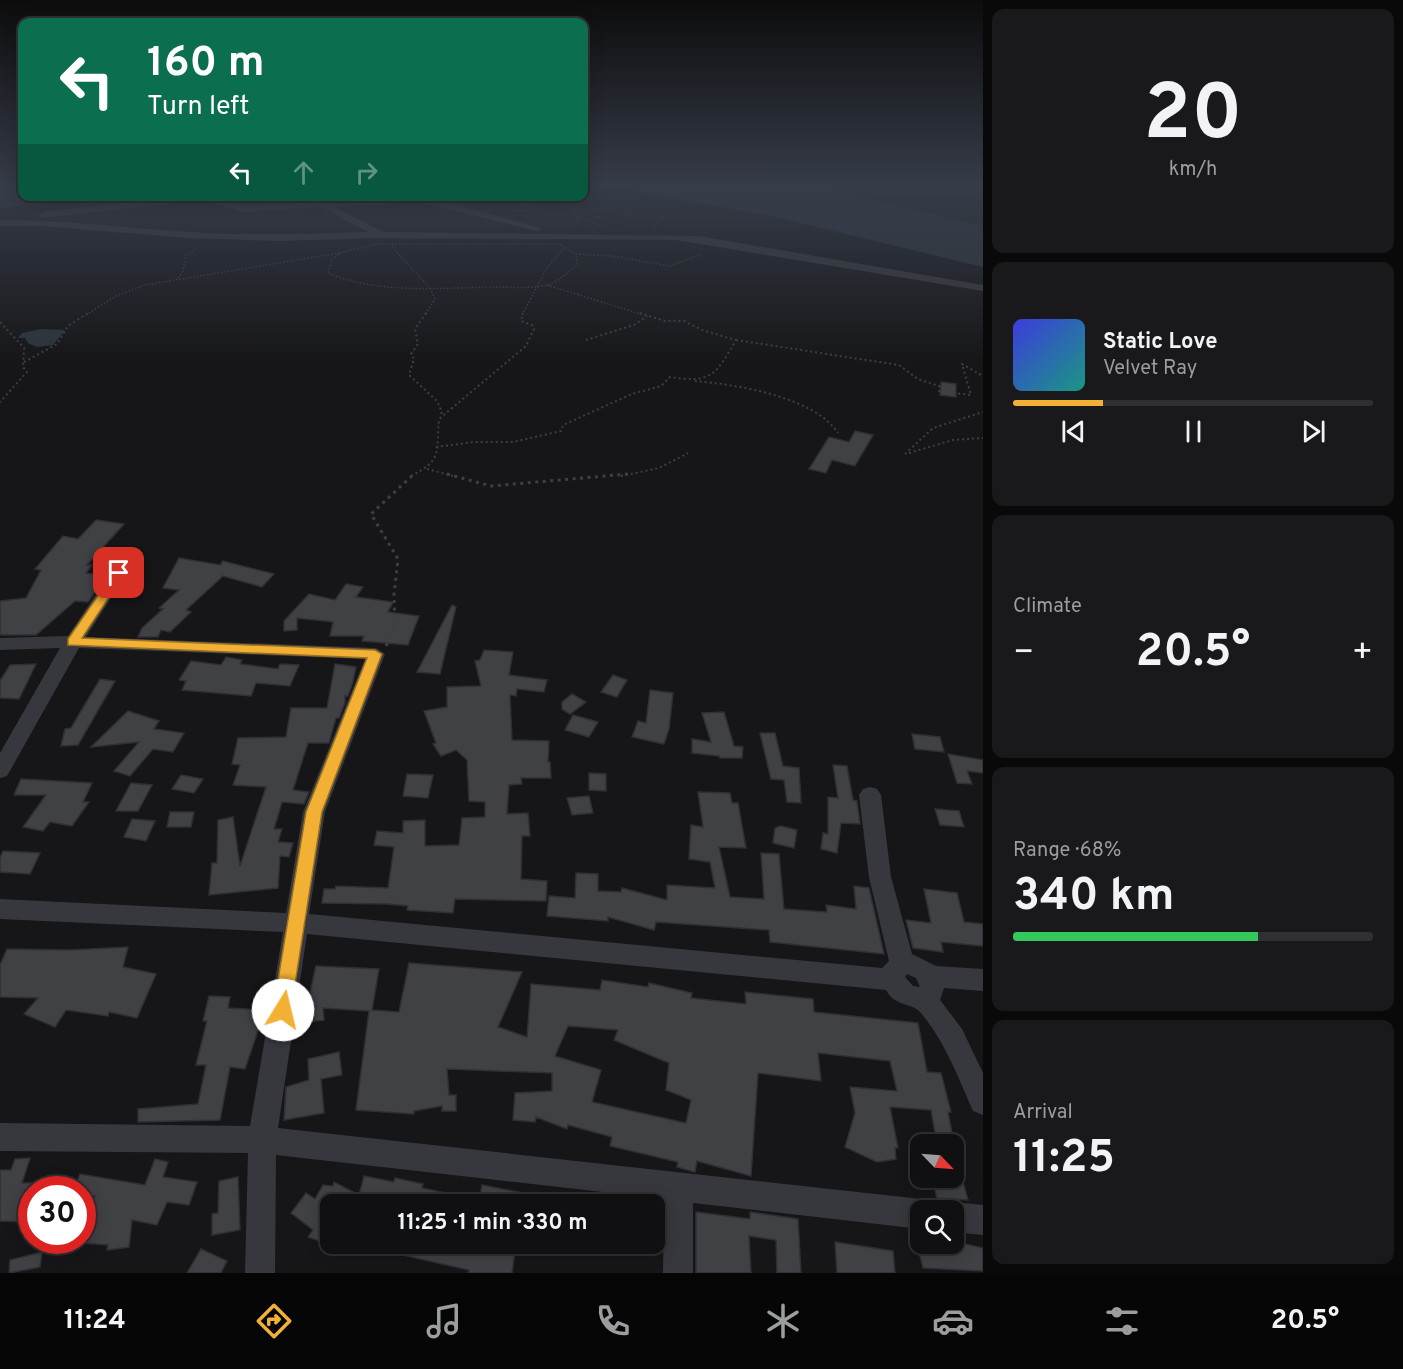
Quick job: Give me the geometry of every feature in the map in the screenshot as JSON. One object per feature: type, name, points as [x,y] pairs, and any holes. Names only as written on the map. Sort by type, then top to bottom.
[{"type":"street","points":[[742,246],[983,288]]},
{"type":"street","points":[[0,771],[73,642],[119,573]]},
{"type":"street","points":[[0,644],[73,642],[375,654],[314,812],[262,1140],[260,1273]]},
{"type":"street","points":[[870,795],[880,877],[901,992],[908,996],[927,987],[983,980]]},
{"type":"street","points":[[0,909],[297,923],[897,972]]},
{"type":"street","points":[[927,987],[983,1102]]},
{"type":"street","points":[[0,1137],[262,1140],[910,1213]]},
{"type":"street","points":[[678,1273],[679,1187]]},
{"type":"street","points":[[964,1218],[983,1220]]},
{"type":"path","points":[[24,362],[57,344],[68,326],[82,317],[116,296],[144,285],[371,246]]},
{"type":"path","points":[[375,654],[388,645],[395,628],[394,595],[398,578],[398,559],[371,514],[412,475],[427,469],[436,458],[439,419],[442,412],[437,402],[409,375],[414,359],[411,354],[418,344],[415,329],[435,299],[428,286],[391,246]]},
{"type":"path","points":[[439,419],[526,346],[534,329],[532,325],[522,321],[522,315],[536,286],[563,246]]},
{"type":"path","points":[[342,252],[332,259],[328,273],[335,279],[368,286],[536,286],[547,285],[570,273],[578,264],[576,254],[568,246]]},
{"type":"path","points":[[576,254],[612,256],[670,266],[706,253]]},
{"type":"path","points":[[547,285],[665,321],[684,321],[702,330],[736,340],[898,365],[918,379],[939,386],[939,391],[971,395],[962,364],[983,376]]},
{"type":"path","points":[[586,340],[634,325],[647,316]]},
{"type":"path","points":[[0,322],[24,348],[23,367],[27,372],[0,402]]},
{"type":"path","points":[[693,381],[717,372],[736,340]]},
{"type":"path","points":[[436,447],[474,442],[513,442],[554,434],[561,430],[563,425],[613,402],[661,387],[670,377],[738,386],[782,398],[820,413],[836,426],[838,433]]},
{"type":"path","points":[[983,412],[933,428],[905,454],[953,440],[983,438]]},
{"type":"path","points":[[427,469],[491,486],[620,476],[658,468],[688,453]]},
{"type":"shaded area","points":[[897,246],[983,246],[983,267]]},
{"type":"shaded area","points":[[41,329],[65,330],[53,345],[37,347],[28,343],[25,338],[18,338],[22,333]]},
{"type":"building","points":[[941,382],[956,384],[956,397],[940,395]]},
{"type":"building","points":[[855,431],[873,435],[855,466],[832,460],[826,473],[809,469],[829,437],[849,442]]},
{"type":"building","points":[[96,520],[124,524],[87,565],[92,565],[86,573],[106,576],[88,602],[75,601],[36,635],[0,635],[0,601],[26,598],[41,570],[35,569],[63,536],[78,539]]},
{"type":"building","points":[[179,558],[220,565],[223,561],[274,574],[262,587],[223,576],[186,610],[191,612],[170,632],[161,630],[158,637],[138,637],[142,628],[163,609],[159,608],[179,590],[163,588]]},
{"type":"building","points":[[346,584],[363,587],[356,597],[393,602],[388,612],[419,616],[408,645],[362,641],[364,636],[330,636],[333,622],[297,618],[297,630],[284,631],[284,621],[309,594],[335,600]]},
{"type":"building","points":[[452,605],[456,607],[440,674],[417,672]]},
{"type":"building","points":[[484,650],[513,652],[509,675],[547,680],[544,692],[517,689],[516,696],[510,695],[512,740],[549,741],[548,762],[550,762],[551,778],[521,778],[522,784],[509,785],[507,814],[528,813],[530,836],[522,836],[521,879],[547,881],[546,901],[455,899],[453,913],[407,910],[408,906],[388,904],[322,903],[324,889],[335,889],[336,886],[388,888],[394,847],[374,845],[377,831],[403,833],[403,821],[425,820],[425,846],[459,845],[462,818],[485,817],[485,802],[469,801],[467,760],[456,750],[441,756],[433,744],[436,743],[424,711],[447,707],[447,687],[481,686],[475,661],[480,660]]},
{"type":"building","points":[[226,657],[242,660],[240,664],[278,669],[280,664],[299,665],[290,686],[256,683],[251,696],[182,690],[186,681],[179,680],[191,661],[221,665]]},
{"type":"building","points":[[36,664],[19,699],[0,698],[0,681],[10,665]]},
{"type":"building","points":[[335,664],[356,667],[353,682],[348,696],[345,696],[345,703],[339,718],[336,718],[329,743],[308,743],[293,790],[309,792],[304,804],[282,802],[274,829],[282,829],[278,842],[293,843],[289,857],[280,856],[278,888],[209,895],[212,863],[217,863],[218,820],[233,817],[240,866],[266,787],[233,785],[240,765],[232,764],[238,738],[286,737],[291,708],[327,708]]},
{"type":"building","points":[[613,675],[627,680],[617,697],[601,692]]},
{"type":"building","points":[[100,679],[115,681],[78,745],[61,746],[65,729],[71,728]]},
{"type":"building","points":[[650,690],[673,693],[669,729],[664,744],[632,737],[638,721],[646,723]]},
{"type":"building","points":[[572,694],[586,702],[570,714],[562,709],[562,702]]},
{"type":"building","points":[[128,711],[159,721],[154,729],[184,733],[173,752],[153,749],[130,776],[114,771],[139,742],[91,747]]},
{"type":"building","points":[[724,712],[734,746],[743,747],[742,758],[720,758],[692,753],[692,739],[711,742],[702,713]]},
{"type":"building","points":[[573,715],[598,722],[589,737],[565,730]]},
{"type":"building","points":[[760,733],[775,733],[783,766],[799,768],[801,803],[787,802],[784,780],[771,779]]},
{"type":"building","points":[[912,734],[940,737],[944,752],[915,749]]},
{"type":"building","points":[[948,754],[983,760],[983,773],[967,771],[972,784],[957,783]]},
{"type":"building","points":[[833,765],[847,766],[853,800],[857,801],[860,824],[841,823],[837,853],[821,849],[823,833],[828,834],[828,797],[838,798]]},
{"type":"building","points":[[589,773],[606,774],[606,791],[589,790]]},
{"type":"building","points":[[407,774],[433,775],[428,798],[403,796]]},
{"type":"building","points":[[181,775],[203,779],[194,793],[172,789]]},
{"type":"building","points":[[21,779],[92,783],[83,802],[89,802],[72,826],[50,822],[43,831],[23,827],[46,795],[14,795]]},
{"type":"building","points":[[131,783],[152,785],[138,811],[116,811]]},
{"type":"building","points":[[698,792],[730,793],[732,803],[738,803],[746,848],[719,847],[730,897],[764,899],[761,853],[779,854],[784,909],[827,912],[826,905],[856,909],[854,886],[869,888],[884,954],[770,942],[769,930],[656,922],[654,930],[608,917],[608,921],[547,916],[549,896],[575,898],[576,873],[598,874],[598,891],[621,892],[622,888],[667,900],[667,885],[715,888],[710,862],[689,859],[691,825],[703,827]]},
{"type":"building","points":[[589,796],[593,813],[572,815],[567,798]]},
{"type":"building","points":[[935,809],[959,811],[964,827],[940,825]]},
{"type":"building","points":[[170,812],[194,812],[191,827],[167,827]]},
{"type":"building","points":[[132,819],[155,821],[146,841],[124,837]]},
{"type":"building","points":[[781,826],[797,830],[794,848],[773,843],[775,828]]},
{"type":"building","points":[[3,851],[40,853],[30,874],[0,872],[0,858]]},
{"type":"building","points":[[924,889],[957,893],[964,922],[983,924],[983,946],[941,942],[943,952],[913,948],[906,920],[931,923]]},
{"type":"building","points":[[128,947],[123,967],[156,974],[137,1018],[109,1012],[108,1016],[66,1010],[55,1027],[24,1014],[38,998],[0,997],[0,965],[7,949],[70,950]]},
{"type":"building","points":[[409,963],[522,972],[498,1027],[527,1037],[531,984],[600,990],[602,980],[648,987],[649,983],[692,993],[691,998],[746,1004],[745,992],[813,999],[814,1012],[918,1023],[927,1072],[941,1073],[951,1112],[948,1112],[952,1134],[935,1134],[931,1110],[890,1107],[898,1148],[895,1148],[896,1159],[877,1162],[845,1147],[855,1113],[850,1087],[897,1091],[890,1061],[818,1053],[821,1081],[758,1073],[751,1176],[697,1161],[695,1172],[677,1167],[678,1162],[610,1146],[612,1137],[568,1125],[567,1129],[536,1117],[535,1122],[513,1120],[515,1093],[552,1091],[552,1073],[447,1069],[449,1095],[456,1095],[456,1111],[442,1111],[442,1106],[414,1111],[414,1114],[356,1110],[369,1011],[323,1008],[324,1020],[299,1023],[300,994],[310,993],[316,966],[379,969],[372,1010],[399,1012]],"holes":[[[568,1026],[618,1030],[614,1040],[669,1063],[666,1090],[691,1100],[686,1123],[592,1102],[601,1070],[555,1056]]]},
{"type":"building","points":[[209,996],[230,997],[228,1008],[265,1010],[245,1069],[230,1067],[220,1120],[138,1122],[138,1109],[198,1104],[206,1065],[196,1065],[207,1021],[203,1021]]},
{"type":"building","points":[[339,1052],[342,1075],[321,1079],[324,1113],[284,1120],[286,1087],[309,1080],[308,1059]]},
{"type":"building","points":[[30,1158],[24,1176],[18,1176],[18,1222],[0,1221],[0,1170],[11,1170],[15,1159]]},
{"type":"building","points":[[155,1159],[168,1162],[163,1177],[197,1182],[189,1205],[167,1202],[157,1225],[132,1220],[129,1247],[107,1250],[108,1245],[96,1244],[96,1177],[145,1185]]},
{"type":"building","points":[[364,1176],[394,1182],[395,1178],[423,1184],[422,1188],[451,1194],[359,1194]]},
{"type":"building","points":[[238,1177],[240,1230],[212,1235],[212,1214],[218,1213],[219,1181]]},
{"type":"building","points":[[334,1182],[357,1194],[320,1194],[320,1241],[308,1237],[313,1230],[291,1213],[306,1193],[315,1199],[323,1185],[333,1186]]},
{"type":"building","points":[[482,1185],[528,1194],[481,1194]]},
{"type":"building","points":[[964,1185],[968,1200],[937,1198],[934,1188],[964,1188]]},
{"type":"building","points":[[696,1212],[750,1219],[750,1212],[798,1219],[801,1273],[777,1273],[776,1240],[749,1236],[751,1273],[696,1273]]},
{"type":"building","points":[[835,1242],[893,1251],[895,1273],[837,1273]]},
{"type":"building","points":[[964,1244],[983,1248],[983,1271],[923,1268],[920,1254],[964,1254]]},
{"type":"building","points":[[201,1249],[227,1261],[221,1273],[187,1273]]},
{"type":"building","points":[[42,1254],[40,1267],[9,1273],[10,1260]]},
{"type":"building","points":[[398,1254],[515,1254],[512,1273],[468,1273],[469,1270]]},
{"type":"route","points":[[119,573],[73,642],[375,654],[314,812],[283,1010]]}]
